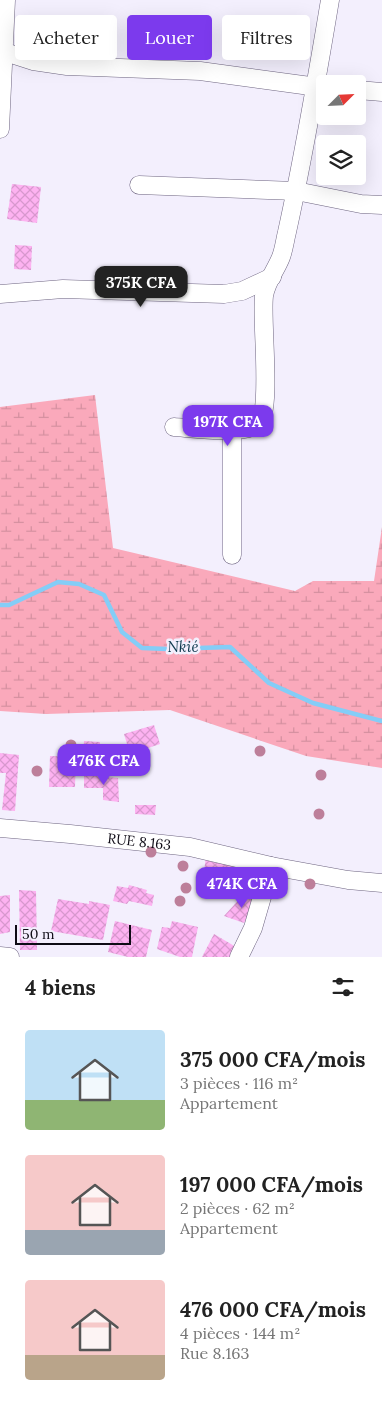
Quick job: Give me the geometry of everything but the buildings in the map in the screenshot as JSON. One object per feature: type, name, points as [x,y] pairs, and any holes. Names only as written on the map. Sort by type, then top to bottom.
[{"type":"street","points":[[0,129],[6,0]]},
{"type":"street","points":[[321,75],[330,0]]},
{"type":"street","points":[[5,52],[33,61],[67,66],[200,71],[316,86]]},
{"type":"street","points":[[366,91],[382,92]]},
{"type":"street","points":[[174,427],[232,431],[250,429],[258,425],[263,418],[266,396],[263,341],[264,294],[281,257],[316,104]]},
{"type":"street","points":[[139,186],[296,191],[361,204],[382,205]]},
{"type":"street","points":[[0,294],[63,289],[224,294],[242,291],[272,277]]},
{"type":"street","points":[[232,431],[232,555]]},
{"type":"street","name":"RUE 8.163","points":[[0,828],[190,847],[271,866],[348,880],[382,883]]},
{"type":"street","points":[[239,957],[253,928],[271,866]]},
{"type":"street","points":[[0,956],[10,957]]},
{"type":"green space","points":[[95,395],[113,548],[295,591],[313,581],[374,581],[382,527],[382,768],[306,756],[170,710],[46,714],[0,711],[0,407]]},
{"type":"waterway","name":"Nkié","points":[[0,605],[9,605],[58,582],[79,584],[104,595],[122,632],[142,648],[230,647],[269,683],[313,703],[382,721]]}]
